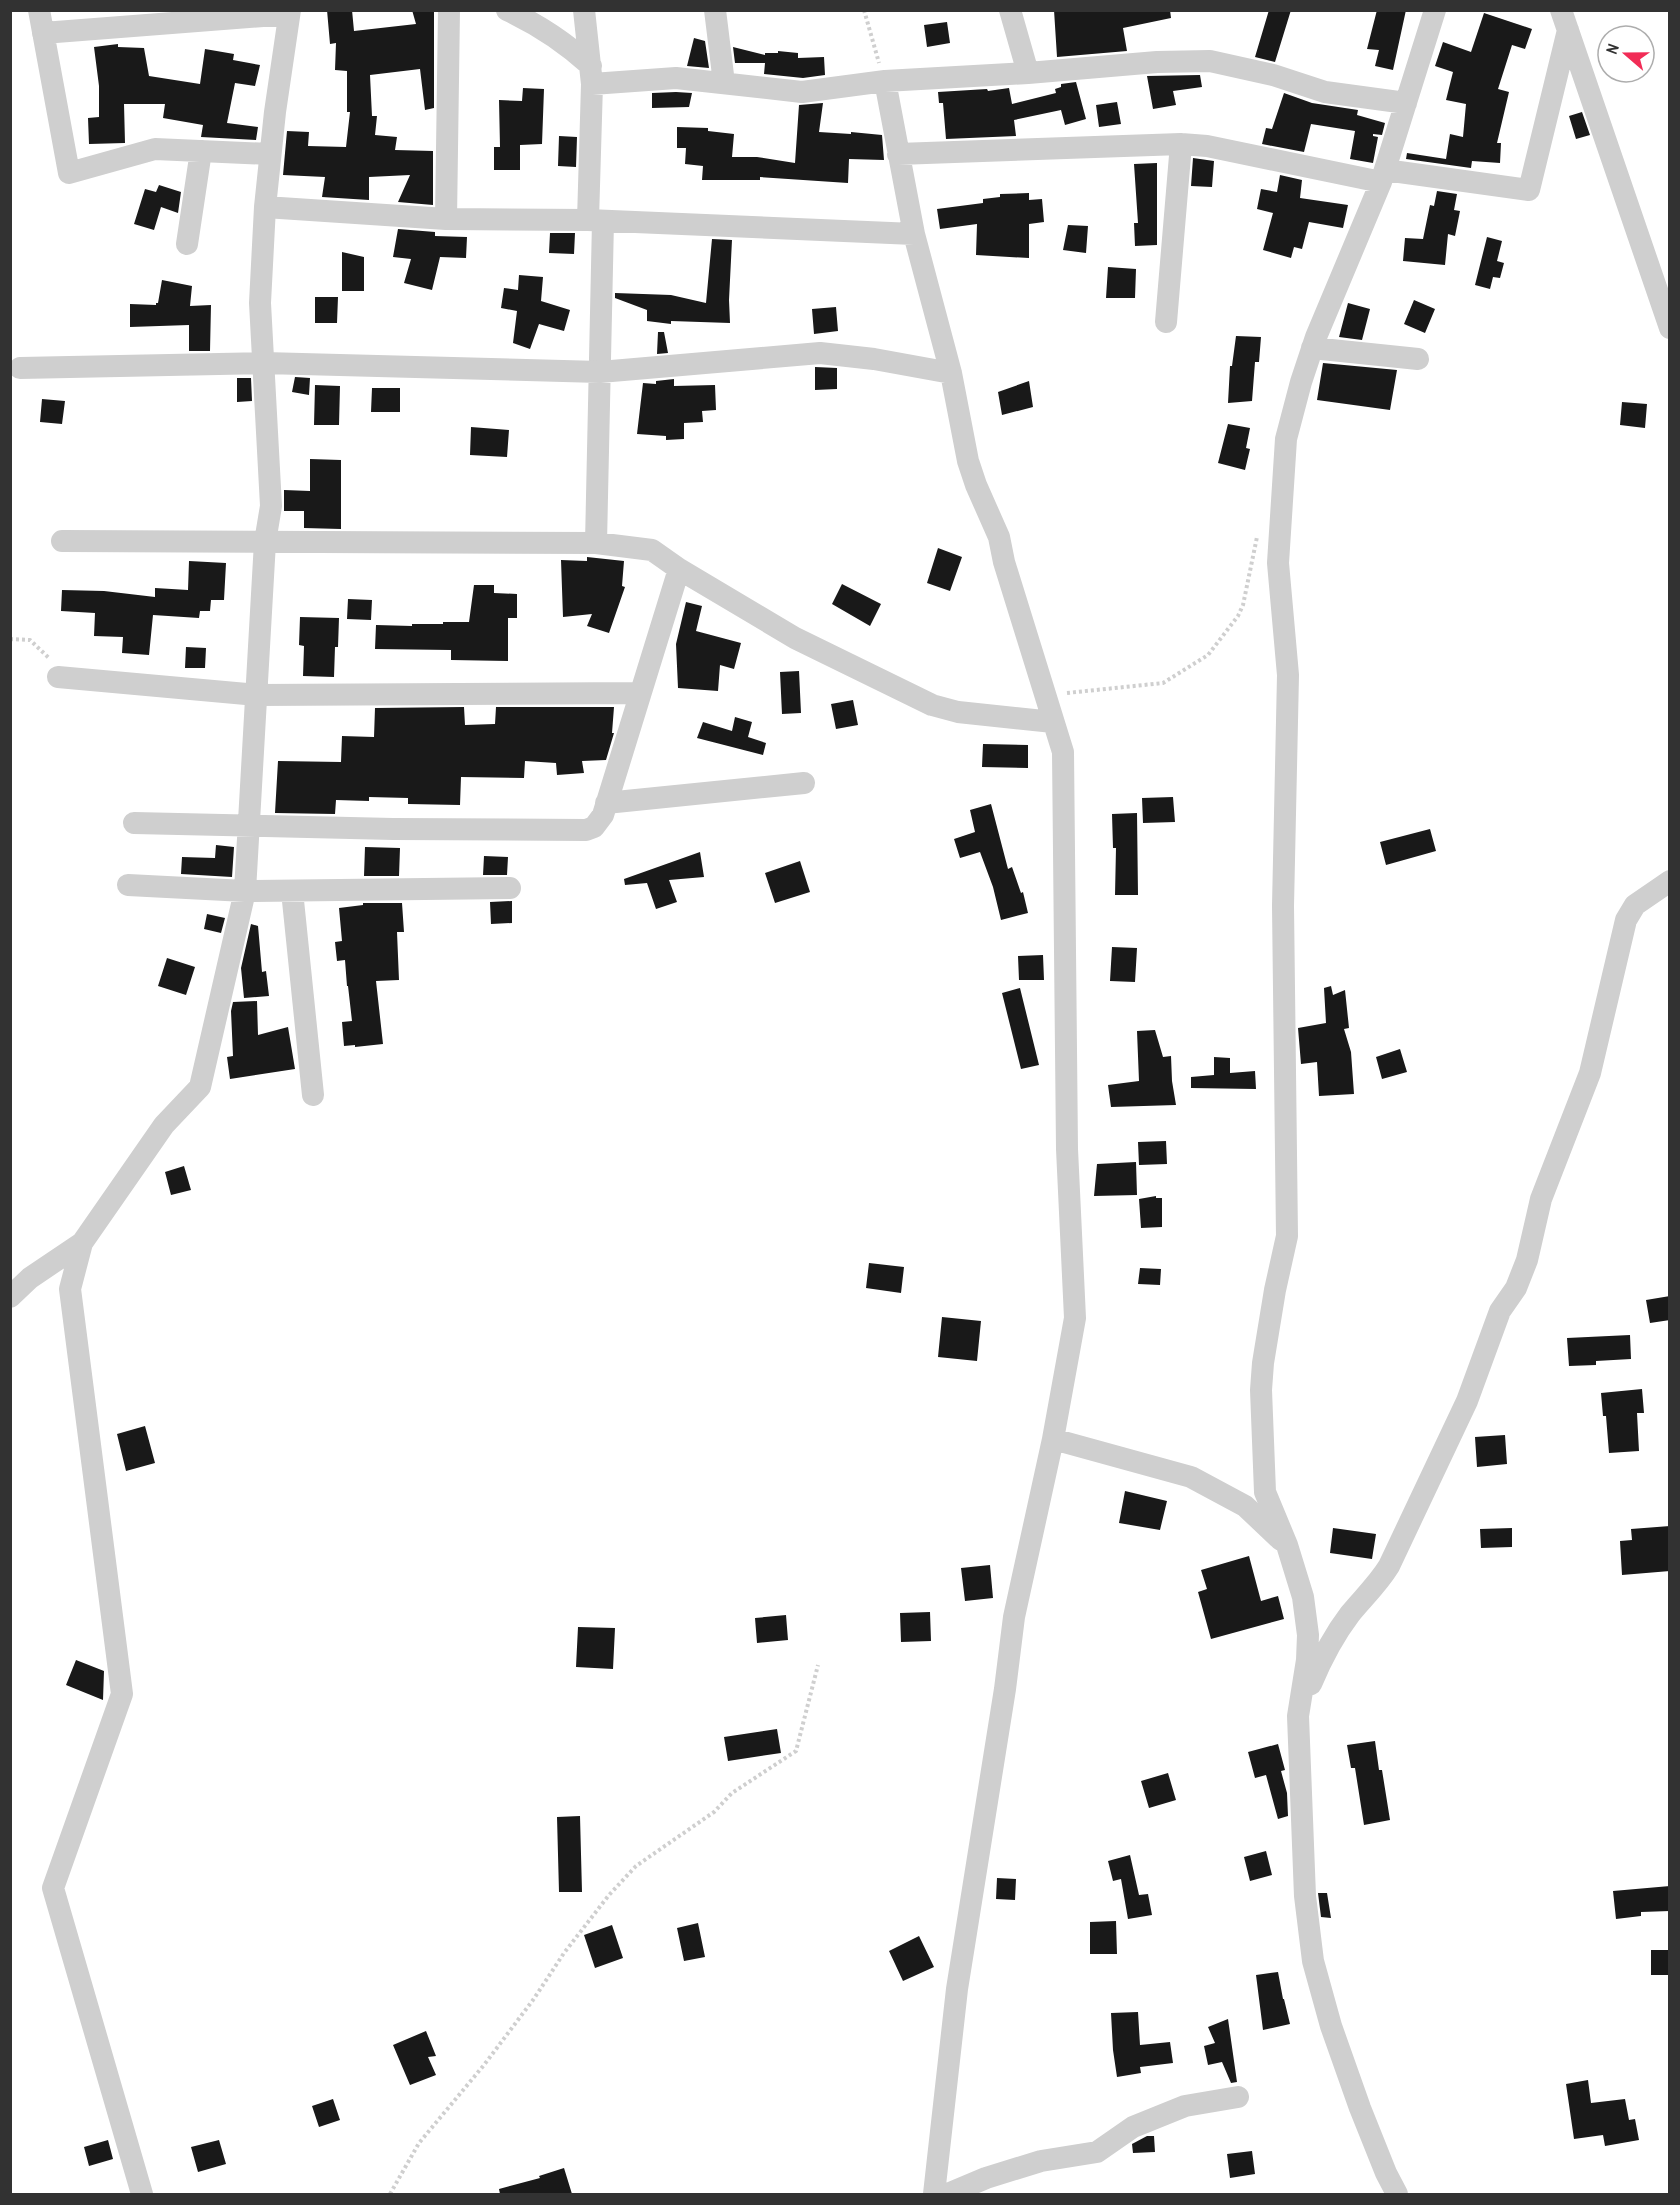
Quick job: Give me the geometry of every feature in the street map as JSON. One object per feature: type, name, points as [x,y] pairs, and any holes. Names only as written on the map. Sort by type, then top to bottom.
[{"type":"street","points":[[39,10],[69,173],[155,149],[270,154]]},
{"type":"street","points":[[446,219],[449,10]]},
{"type":"street","points":[[507,10],[540,26],[571,48],[591,75]]},
{"type":"street","points":[[584,10],[591,75],[600,372],[596,543]]},
{"type":"street","points":[[714,10],[724,82]]},
{"type":"street","points":[[1010,10],[1028,73]]},
{"type":"street","points":[[1397,2194],[1386,2173],[1360,2108],[1331,2026],[1313,1961],[1305,1896],[1298,1716],[1307,1659],[1308,1635],[1303,1597],[1287,1545],[1265,1492],[1262,1390],[1269,1329],[1287,1236],[1283,906],[1288,675],[1278,563],[1286,439],[1312,348],[1383,176],[1435,10]]},
{"type":"street","points":[[43,33],[290,12],[270,154],[260,303],[271,506],[265,542],[245,891],[200,1087],[164,1125],[82,1243],[70,1289],[122,1694],[53,1888],[142,2194]]},
{"type":"street","points":[[898,154],[1181,144],[1207,146],[1383,176],[1529,190],[1565,20]]},
{"type":"street","points":[[1565,20],[1670,328]]},
{"type":"street","points":[[591,75],[676,78],[802,92],[885,81],[1028,73],[1156,62],[1210,61],[1273,75],[1325,92],[1406,103]]},
{"type":"street","points":[[885,81],[914,234],[951,373],[968,461],[999,537],[1004,562],[1047,695],[1063,752],[1064,764],[1067,1149],[1075,1318],[1053,1439],[1014,1617],[1005,1689],[957,1989],[934,2194]]},
{"type":"street","points":[[1166,322],[1181,144]]},
{"type":"street","points":[[187,244],[201,151]]},
{"type":"street","points":[[265,207],[446,219],[596,221],[914,234]]},
{"type":"street","points":[[1312,348],[1418,359]]},
{"type":"street","points":[[20,368],[264,363],[600,372],[820,352],[951,373]]},
{"type":"street","points":[[62,541],[596,543],[652,550],[679,569],[795,638],[932,705],[958,712],[1053,722]]},
{"type":"street","points":[[134,823],[393,829],[586,830],[594,827],[606,804],[679,569]]},
{"type":"street","points":[[58,677],[257,695],[640,693]]},
{"type":"street","points":[[606,804],[804,783]]},
{"type":"street","points":[[1298,1716],[1319,1665],[1335,1636],[1384,1575],[1393,1559],[1467,1401],[1500,1311],[1516,1288],[1527,1260],[1544,1191],[1590,1073],[1626,920],[1635,905],[1670,882]]},
{"type":"street","points":[[128,885],[245,891],[510,888]]},
{"type":"street","points":[[292,891],[313,1095]]},
{"type":"street","points":[[10,1297],[30,1278],[82,1243]]},
{"type":"street","points":[[1053,1439],[1191,1477],[1245,1506],[1287,1545]]},
{"type":"street","points":[[948,2194],[986,2178],[1041,2161],[1097,2152],[1133,2127],[1185,2106],[1238,2097]]},
{"type":"path","points":[[864,10],[885,81]]},
{"type":"path","points":[[1047,695],[1163,683],[1208,655],[1238,616],[1243,605],[1259,529]]},
{"type":"path","points":[[10,639],[30,640],[51,659],[58,677]]},
{"type":"path","points":[[390,2194],[419,2143],[484,2065],[533,2000],[564,1953],[609,1895],[636,1866],[714,1812],[732,1793],[796,1751],[818,1665]]},
{"type":"building","points":[[327,10],[352,10],[354,31],[416,24],[412,10],[434,10],[434,108],[425,110],[420,69],[370,75],[372,116],[377,116],[375,135],[397,137],[395,150],[433,151],[433,205],[398,202],[410,175],[369,177],[369,200],[322,197],[325,177],[283,175],[287,131],[309,132],[308,146],[346,147],[350,112],[347,112],[347,71],[335,70],[336,43],[330,44]]},
{"type":"building","points":[[1054,10],[1170,10],[1171,18],[1123,28],[1127,51],[1057,57]]},
{"type":"building","points":[[1269,10],[1291,10],[1275,62],[1255,57]]},
{"type":"building","points":[[1377,10],[1406,10],[1393,70],[1375,66],[1379,50],[1367,49]]},
{"type":"building","points":[[1484,13],[1532,29],[1525,49],[1512,45],[1498,89],[1509,92],[1497,143],[1501,143],[1500,163],[1472,161],[1471,168],[1406,159],[1407,153],[1446,159],[1450,134],[1463,137],[1466,104],[1446,100],[1453,72],[1435,66],[1443,42],[1471,52]]},
{"type":"building","points":[[947,22],[950,43],[927,47],[924,25]]},
{"type":"building","points":[[694,38],[705,41],[709,68],[687,66]]},
{"type":"building","points":[[118,44],[118,47],[144,48],[149,76],[200,84],[205,49],[234,54],[233,60],[260,65],[255,86],[235,83],[227,123],[258,127],[256,140],[201,137],[203,125],[163,118],[165,104],[124,104],[125,143],[89,144],[88,118],[99,117],[99,86],[94,47]]},
{"type":"building","points":[[733,47],[765,55],[765,53],[778,53],[778,51],[798,53],[798,58],[824,57],[825,75],[803,78],[764,74],[765,63],[735,63]]},
{"type":"building","points":[[1200,75],[1202,87],[1173,91],[1176,105],[1153,109],[1147,76]]},
{"type":"building","points":[[1076,82],[1086,119],[1065,125],[1061,110],[1014,120],[1016,136],[946,139],[943,103],[939,103],[938,92],[987,89],[988,91],[1009,88],[1012,104],[1056,93],[1055,89],[1061,87],[1061,84]]},
{"type":"building","points":[[523,88],[544,89],[542,144],[520,145],[520,170],[494,170],[494,147],[500,147],[499,100],[522,101]]},
{"type":"building","points":[[652,93],[692,93],[689,107],[652,108]]},
{"type":"building","points":[[1284,93],[1312,103],[1358,110],[1357,115],[1385,123],[1382,135],[1373,134],[1378,137],[1373,163],[1350,159],[1355,131],[1311,124],[1304,152],[1262,144],[1266,128],[1272,129]]},
{"type":"building","points":[[1117,102],[1121,124],[1099,127],[1096,105]]},
{"type":"building","points":[[823,103],[819,132],[882,135],[884,160],[849,159],[848,183],[760,177],[760,180],[702,180],[703,166],[685,164],[686,148],[677,148],[677,127],[708,128],[708,131],[734,134],[732,157],[757,157],[795,163],[799,105]]},
{"type":"building","points":[[1582,112],[1590,135],[1576,139],[1569,116]]},
{"type":"building","points":[[559,136],[577,137],[576,167],[558,166]]},
{"type":"building","points":[[1193,158],[1214,161],[1212,187],[1191,186]]},
{"type":"building","points":[[1157,163],[1157,245],[1135,246],[1134,223],[1138,223],[1134,164]]},
{"type":"building","points":[[1280,175],[1302,180],[1300,198],[1348,205],[1343,228],[1309,222],[1302,249],[1294,247],[1291,258],[1263,250],[1273,213],[1257,209],[1261,189],[1277,192]]},
{"type":"building","points":[[159,185],[181,192],[178,213],[161,207],[154,230],[134,224],[145,189],[156,192]]},
{"type":"building","points":[[1437,191],[1457,194],[1454,210],[1460,211],[1455,236],[1448,234],[1445,265],[1403,261],[1405,238],[1423,239],[1430,205],[1434,206]]},
{"type":"building","points":[[1029,193],[1029,200],[1042,199],[1044,222],[1029,224],[1029,258],[976,255],[977,224],[940,229],[937,209],[983,203],[983,199],[1000,197],[1000,194]]},
{"type":"building","points":[[1068,225],[1088,226],[1086,253],[1063,250]]},
{"type":"building","points":[[398,229],[435,232],[435,236],[467,237],[466,258],[440,257],[432,290],[404,283],[411,259],[393,257]]},
{"type":"building","points":[[550,233],[575,233],[574,254],[549,253]]},
{"type":"building","points":[[1487,237],[1502,241],[1497,261],[1504,263],[1500,278],[1493,277],[1490,289],[1475,285]]},
{"type":"building","points":[[712,239],[732,240],[730,323],[671,321],[671,324],[647,321],[647,310],[615,298],[615,293],[671,295],[706,303]]},
{"type":"building","points":[[342,252],[364,257],[364,291],[342,291]]},
{"type":"building","points":[[1108,267],[1136,269],[1135,298],[1106,298]]},
{"type":"building","points":[[519,275],[543,277],[541,301],[570,310],[564,331],[539,324],[530,349],[513,343],[517,311],[501,308],[504,288],[518,290]]},
{"type":"building","points":[[162,280],[192,286],[190,306],[211,305],[210,351],[189,351],[189,325],[130,327],[130,304],[156,305]]},
{"type":"building","points":[[315,297],[338,297],[337,323],[315,323]]},
{"type":"building","points":[[1414,300],[1435,309],[1425,333],[1404,324]]},
{"type":"building","points":[[1348,303],[1370,309],[1362,340],[1339,337]]},
{"type":"building","points":[[836,307],[838,331],[814,334],[812,309]]},
{"type":"building","points":[[658,332],[664,332],[668,353],[657,354]]},
{"type":"building","points":[[1236,336],[1261,337],[1259,362],[1255,362],[1252,401],[1228,403],[1230,366],[1232,366]]},
{"type":"building","points":[[1323,363],[1397,370],[1390,410],[1317,400]]},
{"type":"building","points":[[815,367],[837,368],[837,389],[815,390]]},
{"type":"building","points":[[295,377],[310,378],[309,395],[292,392]]},
{"type":"building","points":[[237,378],[251,378],[252,401],[237,402]]},
{"type":"building","points":[[674,379],[674,386],[715,385],[716,410],[702,411],[703,422],[684,423],[684,439],[666,440],[666,436],[637,434],[643,383],[656,384],[656,381]]},
{"type":"building","points":[[1029,381],[1033,407],[1002,415],[998,392]]},
{"type":"building","points":[[315,385],[340,386],[339,425],[314,425]]},
{"type":"building","points":[[372,388],[400,388],[400,412],[371,412]]},
{"type":"building","points":[[42,399],[65,401],[62,424],[40,422]]},
{"type":"building","points":[[1622,402],[1647,404],[1645,428],[1620,425]]},
{"type":"building","points":[[1228,424],[1250,428],[1246,448],[1250,449],[1245,470],[1218,463]]},
{"type":"building","points":[[471,427],[509,430],[507,457],[470,455]]},
{"type":"building","points":[[310,459],[341,460],[341,529],[304,528],[304,511],[284,511],[284,490],[310,491]]},
{"type":"building","points":[[938,548],[962,557],[950,591],[927,583]]},
{"type":"building","points":[[587,557],[624,561],[622,586],[625,587],[609,633],[587,626],[592,614],[563,617],[561,560],[587,561]]},
{"type":"building","points":[[189,561],[226,563],[224,600],[211,600],[210,611],[200,611],[199,618],[153,615],[149,655],[122,653],[123,637],[94,636],[95,613],[61,611],[62,590],[104,591],[155,597],[155,588],[188,590]]},
{"type":"building","points":[[842,584],[881,604],[870,626],[832,604]]},
{"type":"building","points":[[474,585],[494,585],[494,593],[517,594],[517,618],[508,618],[508,661],[451,660],[451,650],[375,649],[376,625],[412,626],[412,624],[469,622]]},
{"type":"building","points":[[348,599],[372,600],[371,620],[347,619]]},
{"type":"building","points":[[686,602],[702,606],[696,631],[741,643],[734,669],[720,665],[718,691],[678,688],[676,644]]},
{"type":"building","points":[[300,617],[339,618],[334,677],[303,676],[304,646],[299,645]]},
{"type":"building","points":[[186,647],[206,648],[205,668],[185,668]]},
{"type":"building","points":[[799,671],[801,713],[782,714],[780,672]]},
{"type":"building","points":[[853,700],[858,725],[836,729],[831,704]]},
{"type":"building","points":[[464,707],[465,725],[495,724],[496,707],[614,707],[612,733],[614,733],[606,760],[582,761],[584,773],[557,775],[556,763],[525,761],[524,778],[461,777],[460,805],[408,804],[408,798],[369,797],[369,801],[336,800],[335,814],[275,813],[278,761],[341,762],[342,736],[374,737],[375,708]]},
{"type":"building","points":[[735,717],[752,722],[748,737],[766,743],[763,755],[697,738],[703,722],[732,731]]},
{"type":"building","points":[[983,744],[1028,745],[1028,768],[982,767]]},
{"type":"building","points":[[1173,797],[1175,822],[1143,823],[1142,798]]},
{"type":"building","points":[[991,804],[1008,869],[1012,867],[1021,893],[1023,892],[1028,913],[1001,920],[993,887],[980,852],[960,858],[954,839],[975,832],[970,810]]},
{"type":"building","points":[[1137,813],[1138,895],[1115,895],[1116,848],[1113,848],[1112,814]]},
{"type":"building","points":[[1430,829],[1436,851],[1386,865],[1380,842]]},
{"type":"building","points":[[216,845],[234,847],[232,877],[181,874],[182,857],[215,858]]},
{"type":"building","points":[[365,847],[400,848],[399,876],[364,876]]},
{"type":"building","points":[[700,852],[704,877],[669,880],[677,902],[656,909],[647,883],[625,885],[624,879]]},
{"type":"building","points":[[484,856],[508,857],[507,875],[483,875]]},
{"type":"building","points":[[800,861],[810,892],[775,903],[765,873]]},
{"type":"building","points":[[512,901],[512,923],[491,924],[490,902]]},
{"type":"building","points":[[363,903],[402,903],[404,932],[397,932],[399,980],[376,981],[383,1044],[344,1046],[342,1022],[352,1021],[345,960],[337,961],[335,942],[342,941],[339,908],[363,905]]},
{"type":"building","points":[[207,914],[225,918],[221,933],[204,929]]},
{"type":"building","points":[[251,924],[258,926],[262,972],[266,971],[269,996],[244,998],[241,968]]},
{"type":"building","points":[[1112,947],[1137,948],[1135,982],[1110,981]]},
{"type":"building","points":[[1043,955],[1044,980],[1019,980],[1018,956]]},
{"type":"building","points":[[167,958],[195,967],[186,995],[158,986]]},
{"type":"building","points":[[1331,986],[1333,995],[1345,990],[1349,1028],[1344,1029],[1351,1052],[1354,1094],[1319,1096],[1317,1062],[1301,1064],[1298,1028],[1326,1023],[1324,988]]},
{"type":"building","points":[[1020,988],[1039,1065],[1021,1069],[1002,993]]},
{"type":"building","points":[[257,1001],[258,1035],[288,1027],[295,1069],[230,1079],[227,1057],[233,1056],[231,1011],[233,1002]]},
{"type":"building","points":[[1155,1030],[1163,1057],[1171,1056],[1176,1105],[1111,1107],[1108,1085],[1139,1081],[1137,1031]]},
{"type":"building","points":[[1400,1049],[1407,1072],[1382,1079],[1376,1057]]},
{"type":"building","points":[[1214,1057],[1230,1058],[1230,1073],[1255,1071],[1256,1089],[1191,1088],[1191,1077],[1214,1075]]},
{"type":"building","points":[[1166,1141],[1167,1164],[1139,1165],[1138,1142]]},
{"type":"building","points":[[1136,1162],[1137,1195],[1094,1196],[1097,1164]]},
{"type":"building","points":[[184,1166],[191,1190],[171,1195],[165,1172]]},
{"type":"building","points":[[1156,1196],[1156,1198],[1162,1198],[1162,1227],[1141,1228],[1139,1199]]},
{"type":"building","points":[[869,1263],[904,1267],[901,1293],[866,1288]]},
{"type":"building","points":[[1140,1268],[1161,1269],[1160,1285],[1138,1284]]},
{"type":"building","points":[[1670,1296],[1670,1320],[1650,1323],[1646,1300]]},
{"type":"building","points":[[942,1317],[981,1321],[977,1361],[938,1357]]},
{"type":"building","points":[[1630,1335],[1631,1359],[1596,1361],[1596,1365],[1569,1366],[1567,1338]]},
{"type":"building","points":[[1642,1389],[1644,1413],[1637,1413],[1639,1451],[1609,1453],[1606,1416],[1603,1416],[1601,1393]]},
{"type":"building","points":[[145,1426],[155,1463],[126,1471],[117,1434]]},
{"type":"building","points":[[1505,1435],[1507,1464],[1477,1467],[1475,1437]]},
{"type":"building","points":[[1125,1491],[1167,1501],[1160,1530],[1119,1523]]},
{"type":"building","points":[[1670,1526],[1670,1571],[1622,1575],[1620,1541],[1632,1540],[1631,1529]]},
{"type":"building","points":[[1333,1528],[1376,1534],[1372,1559],[1330,1553]]},
{"type":"building","points":[[1512,1528],[1512,1547],[1481,1548],[1480,1529]]},
{"type":"building","points":[[1249,1556],[1261,1601],[1278,1596],[1284,1619],[1211,1639],[1198,1592],[1207,1589],[1201,1570]]},
{"type":"building","points":[[990,1565],[993,1598],[965,1601],[961,1568]]},
{"type":"building","points":[[930,1612],[931,1641],[901,1642],[900,1613]]},
{"type":"building","points":[[786,1615],[788,1640],[757,1643],[755,1618]]},
{"type":"building","points":[[578,1627],[615,1628],[613,1669],[576,1667]]},
{"type":"building","points":[[76,1660],[104,1671],[103,1700],[66,1685]]},
{"type":"building","points":[[777,1729],[781,1753],[728,1761],[724,1737]]},
{"type":"building","points":[[1375,1741],[1390,1820],[1364,1825],[1355,1768],[1351,1768],[1347,1745]]},
{"type":"building","points":[[1278,1744],[1285,1770],[1281,1771],[1287,1793],[1288,1816],[1278,1819],[1266,1775],[1255,1778],[1248,1752]]},
{"type":"building","points":[[1168,1773],[1176,1800],[1149,1808],[1141,1781]]},
{"type":"building","points":[[580,1816],[582,1892],[559,1892],[557,1817]]},
{"type":"building","points":[[1266,1851],[1272,1875],[1250,1881],[1244,1857]]},
{"type":"building","points":[[1130,1855],[1139,1895],[1148,1894],[1152,1915],[1128,1919],[1121,1879],[1113,1881],[1108,1861]]},
{"type":"building","points":[[997,1878],[1016,1879],[1015,1900],[996,1899]]},
{"type":"building","points":[[1670,1886],[1670,1911],[1641,1912],[1641,1916],[1616,1919],[1613,1891]]},
{"type":"building","points":[[1318,1893],[1327,1893],[1331,1918],[1321,1917]]},
{"type":"building","points":[[1116,1921],[1117,1954],[1090,1954],[1090,1922]]},
{"type":"building","points":[[698,1923],[705,1957],[684,1961],[677,1928]]},
{"type":"building","points":[[612,1925],[623,1958],[595,1968],[584,1935]]},
{"type":"building","points":[[919,1936],[934,1967],[903,1981],[889,1951]]},
{"type":"building","points":[[1651,1950],[1670,1950],[1670,1975],[1651,1975]]},
{"type":"building","points":[[1278,1972],[1290,2024],[1263,2030],[1256,1975]]},
{"type":"building","points":[[1138,2012],[1140,2045],[1170,2042],[1173,2063],[1140,2067],[1141,2073],[1117,2077],[1111,2013]]},
{"type":"building","points":[[1228,2019],[1237,2082],[1231,2083],[1222,2062],[1208,2065],[1204,2046],[1215,2043],[1208,2027]]},
{"type":"building","points":[[426,2031],[436,2056],[428,2057],[436,2075],[410,2085],[393,2045]]},
{"type":"building","points":[[1588,2080],[1591,2103],[1625,2099],[1629,2120],[1635,2119],[1639,2140],[1605,2146],[1603,2135],[1574,2139],[1566,2084]]},
{"type":"building","points":[[333,2099],[340,2120],[319,2127],[312,2106]]},
{"type":"building","points":[[1147,2136],[1154,2136],[1155,2152],[1133,2153],[1132,2144]]},
{"type":"building","points":[[108,2140],[113,2159],[89,2166],[84,2147]]},
{"type":"building","points":[[219,2140],[226,2164],[198,2172],[191,2147]]},
{"type":"building","points":[[1252,2151],[1255,2174],[1230,2178],[1227,2154]]},
{"type":"building","points":[[564,2168],[572,2194],[500,2194],[499,2189],[540,2178],[539,2176]]}]
